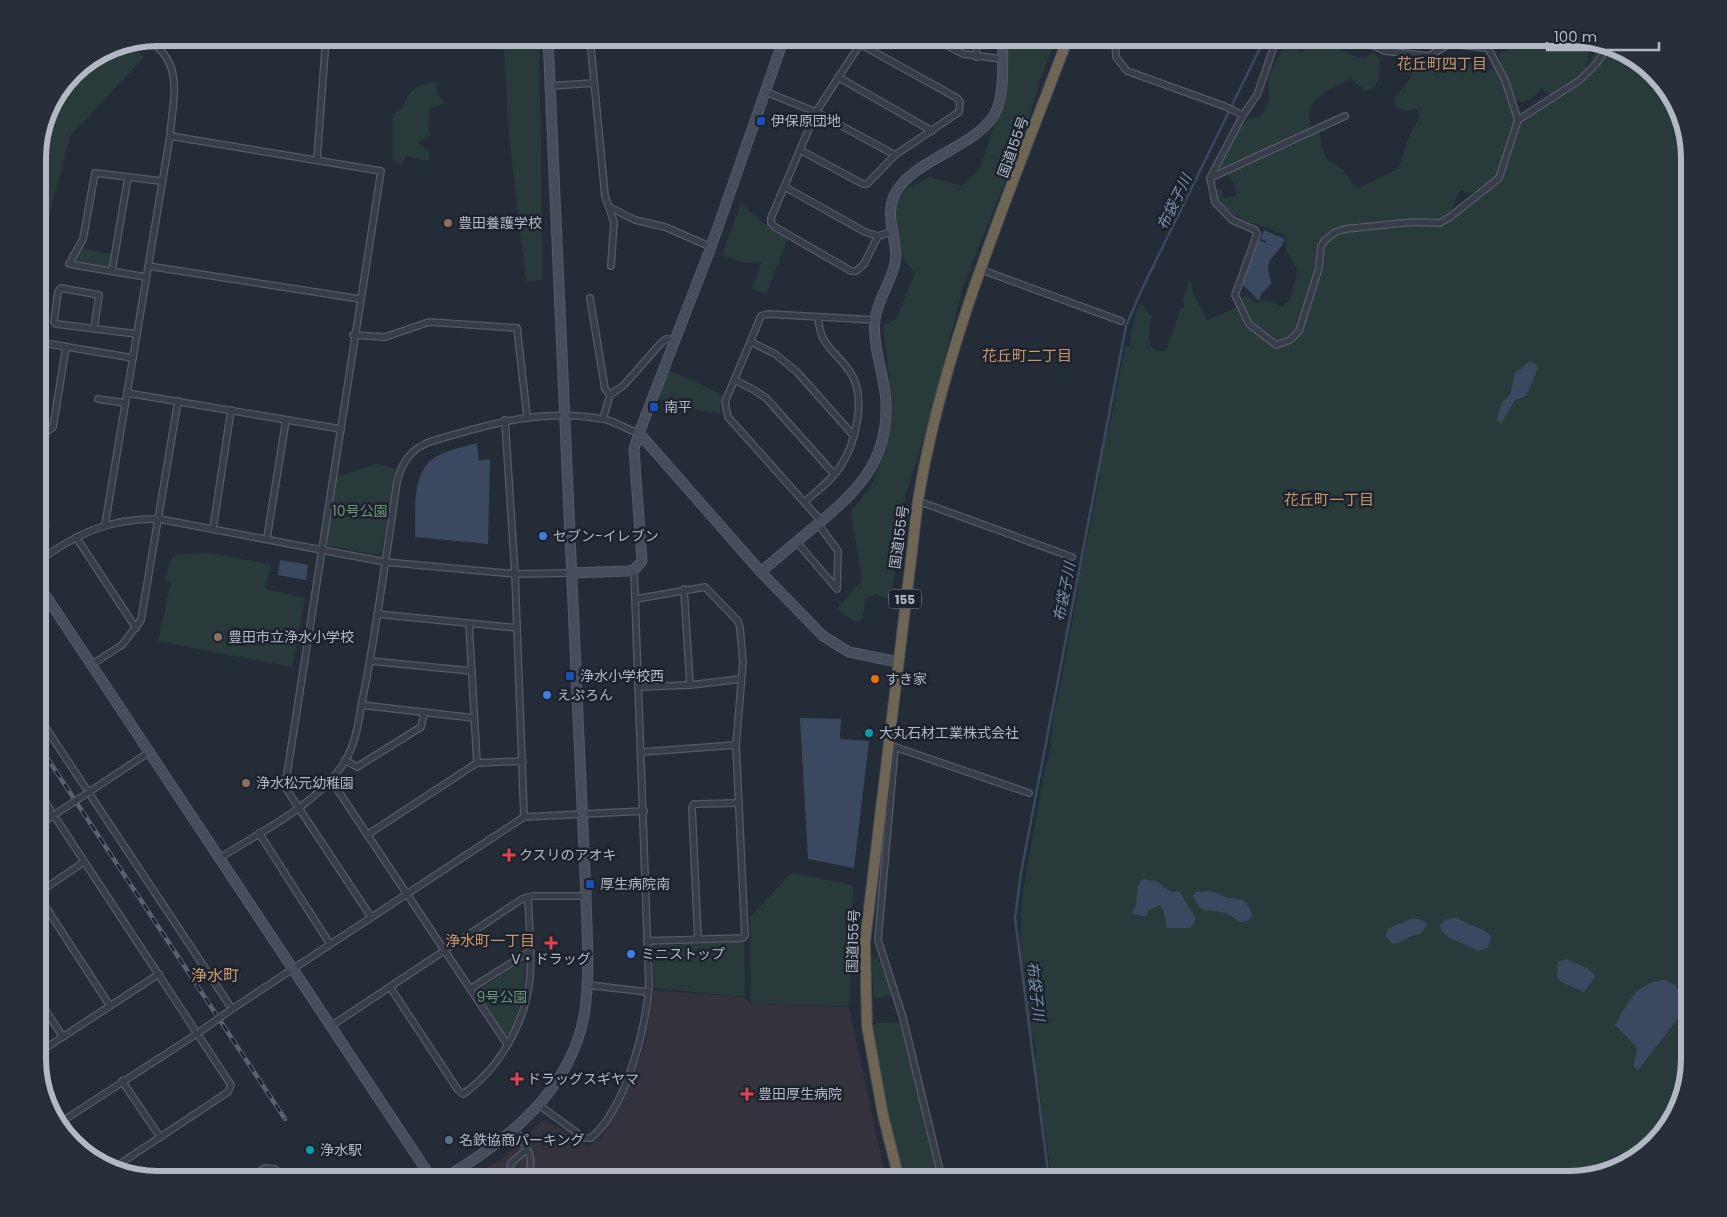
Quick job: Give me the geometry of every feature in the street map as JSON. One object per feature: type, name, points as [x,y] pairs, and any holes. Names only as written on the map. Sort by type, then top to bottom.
[{"type":"highway","name":"国道155号","points":[[897,1171],[875,1073],[865,1005],[865,942],[891,746],[898,662],[918,502],[925,457],[949,368],[982,270],[1065,46]]},
{"type":"street","points":[[105,525],[170,136],[174,76],[170,60],[158,46]]},
{"type":"street","points":[[318,159],[325,46]]},
{"type":"street","points":[[458,1171],[479,1158],[515,1129],[539,1105],[556,1081],[571,1053],[585,1012],[588,985],[586,896],[548,46]]},
{"type":"street","points":[[591,46],[605,196],[614,222],[611,266]]},
{"type":"street","points":[[539,1105],[584,1138],[591,1138],[614,1107],[633,1066],[644,1028],[648,992],[647,941],[642,752],[634,570],[642,561],[634,449],[638,433],[712,247],[781,46]]},
{"type":"street","points":[[859,46],[816,112],[771,223],[851,271],[856,271],[864,264],[878,236]]},
{"type":"street","points":[[800,150],[863,184],[871,182],[895,155],[957,115],[961,108],[957,98],[864,46]]},
{"type":"street","points":[[948,46],[963,54],[1002,59]]},
{"type":"street","points":[[976,57],[977,46]]},
{"type":"street","points":[[761,572],[861,485],[874,462],[882,437],[886,395],[875,320],[893,272],[895,252],[890,221],[892,203],[898,188],[916,172],[981,130],[992,117],[1000,95],[1003,46]]},
{"type":"street","points":[[1115,46],[1116,57],[1127,71],[1241,114]]},
{"type":"street","points":[[1275,46],[1257,94],[1241,114],[1210,178],[1212,192],[1219,207],[1232,220],[1254,230],[1257,234],[1235,295],[1249,324],[1276,345],[1290,340],[1299,331],[1318,268],[1324,240],[1336,232],[1345,229],[1413,222],[1443,222],[1499,178],[1518,120],[1505,80],[1488,48],[1468,46]]},
{"type":"street","points":[[1375,46],[1385,51],[1429,56],[1446,46]]},
{"type":"street","points":[[1518,120],[1580,80],[1596,64],[1604,52]]},
{"type":"street","points":[[838,77],[932,131]]},
{"type":"street","points":[[550,86],[594,82]]},
{"type":"street","points":[[766,92],[816,112],[895,155]]},
{"type":"street","points":[[1210,178],[1345,116]]},
{"type":"street","points":[[170,136],[381,170],[285,785],[371,917]]},
{"type":"street","points":[[146,277],[69,264],[83,239],[95,172],[162,181]]},
{"type":"street","points":[[112,271],[128,177]]},
{"type":"street","points":[[785,187],[865,232],[878,236],[891,232]]},
{"type":"street","points":[[609,207],[635,220],[665,227],[712,247]]},
{"type":"street","points":[[148,266],[360,298]]},
{"type":"street","points":[[982,270],[1121,321]]},
{"type":"street","points":[[94,328],[99,295],[61,288],[58,292],[54,322],[94,328],[137,334]]},
{"type":"street","points":[[590,298],[605,389],[610,395]]},
{"type":"street","points":[[796,541],[837,589],[838,551],[820,522],[804,502],[728,417],[725,402],[760,316],[875,320]]},
{"type":"street","points":[[804,502],[840,466],[854,436],[858,402],[857,388],[851,373],[822,338],[818,317]]},
{"type":"street","points":[[354,335],[385,336],[429,322],[517,328],[527,416]]},
{"type":"street","points":[[603,419],[610,395],[624,385],[660,343],[666,338],[674,340]]},
{"type":"street","points":[[751,342],[775,354],[797,372],[854,436]]},
{"type":"street","points":[[46,343],[133,358]]},
{"type":"street","points":[[46,432],[54,427],[66,347]]},
{"type":"street","points":[[735,380],[766,398],[834,474]]},
{"type":"street","points":[[127,393],[341,429]]},
{"type":"street","points":[[98,400],[125,403]]},
{"type":"street","points":[[91,665],[122,645],[136,628],[145,606],[178,401]]},
{"type":"street","points":[[213,528],[232,410]]},
{"type":"street","points":[[218,859],[298,807],[331,780],[345,760],[356,735],[370,661],[400,472],[410,454],[422,445],[505,420],[527,416],[603,419],[638,433],[810,625],[835,646],[863,657],[898,662]]},
{"type":"street","points":[[267,538],[286,420]]},
{"type":"street","points":[[505,420],[515,574],[524,817]]},
{"type":"street","points":[[918,502],[1072,557]]},
{"type":"street","points":[[46,556],[76,537],[105,525],[122,521],[159,519],[267,538],[385,562],[515,574],[634,570]]},
{"type":"street","points":[[76,537],[136,628]]},
{"type":"street","points":[[636,599],[684,589],[705,587],[738,621],[743,656],[736,745],[745,935],[743,938],[647,941]]},
{"type":"street","points":[[684,589],[690,685]]},
{"type":"street","points":[[46,596],[426,1171]]},
{"type":"street","points":[[377,614],[516,628]]},
{"type":"street","points":[[469,624],[477,763]]},
{"type":"street","points":[[370,661],[472,671]]},
{"type":"street","points":[[638,687],[690,685],[741,679]]},
{"type":"street","points":[[361,705],[474,718]]},
{"type":"street","points":[[345,760],[357,767],[421,726],[424,713]]},
{"type":"street","points":[[46,728],[232,1009]]},
{"type":"street","points":[[642,752],[736,745]]},
{"type":"street","points":[[940,1171],[903,1018],[878,940],[891,746],[1029,793]]},
{"type":"street","points":[[46,820],[148,753]]},
{"type":"street","points":[[367,835],[477,763],[522,761]]},
{"type":"street","points":[[331,780],[507,1044]]},
{"type":"street","points":[[46,803],[198,1032],[231,1088],[120,1164]]},
{"type":"street","points":[[698,939],[692,808],[694,804],[739,803]]},
{"type":"street","points":[[64,1120],[292,968],[524,817],[644,811]]},
{"type":"street","points":[[259,833],[330,944]]},
{"type":"street","points":[[46,888],[84,862]]},
{"type":"street","points":[[331,1026],[444,950],[528,897],[586,896]]},
{"type":"street","points":[[390,987],[463,1094],[488,1073],[507,1044],[524,1008],[530,976],[528,897]]},
{"type":"street","points":[[46,906],[110,1006]]},
{"type":"street","points":[[470,990],[530,951]]},
{"type":"street","points":[[46,1048],[159,974]]},
{"type":"street","points":[[588,985],[648,992]]},
{"type":"street","points":[[46,1011],[63,1037]]},
{"type":"street","points":[[122,1081],[160,1137]]},
{"type":"street","points":[[515,1129],[527,1149],[532,1162],[530,1171]]},
{"type":"street","points":[[509,1171],[511,1163],[527,1149]]},
{"type":"street","points":[[260,1171],[265,1168],[275,1169],[276,1171]]},
{"type":"shaded area","name":"豊田厚生病院","points":[[654,990],[743,997],[751,1004],[849,1007],[884,1171],[482,1171],[504,1157],[544,1119],[588,1147],[602,1136],[633,1079],[646,1039]]},
{"type":"green space","points":[[503,46],[539,46],[543,280],[526,281],[509,136]]},
{"type":"green space","points":[[1005,46],[1053,46],[1041,77],[1025,131],[963,287],[925,435],[906,492],[891,600],[876,594],[866,599],[862,620],[855,622],[837,609],[862,580],[851,512],[873,481],[881,462],[886,442],[889,423],[890,385],[883,326],[896,319],[915,273],[901,256],[894,207],[906,189],[930,177],[962,186],[981,166],[998,113]]},
{"type":"green space","points":[[1285,46],[1294,46],[1301,53],[1306,46],[1335,46],[1358,57],[1366,58],[1372,52],[1380,59],[1379,78],[1373,89],[1365,91],[1350,78],[1319,97],[1310,108],[1311,128],[1320,133],[1321,146],[1328,161],[1341,167],[1351,182],[1358,188],[1398,169],[1410,135],[1420,116],[1417,109],[1406,111],[1395,107],[1395,98],[1412,76],[1411,68],[1414,61],[1430,63],[1436,66],[1445,56],[1454,68],[1472,64],[1479,70],[1496,69],[1513,112],[1515,123],[1495,179],[1474,192],[1466,193],[1462,190],[1446,216],[1437,220],[1414,219],[1365,224],[1338,230],[1322,239],[1311,285],[1295,330],[1288,337],[1273,342],[1251,322],[1240,297],[1247,296],[1257,303],[1267,300],[1282,307],[1290,299],[1298,270],[1286,251],[1286,236],[1235,215],[1219,201],[1214,190],[1221,189],[1224,198],[1237,196],[1235,185],[1220,165],[1240,128],[1249,119],[1259,117],[1265,110],[1269,97],[1268,76]]},
{"type":"green space","points":[[1510,46],[1568,46],[1591,49],[1585,72],[1596,50],[1631,65],[1648,79],[1666,102],[1677,130],[1680,144],[1681,1058],[1679,1080],[1675,1094],[1666,1115],[1658,1127],[1642,1143],[1618,1159],[1604,1165],[1583,1170],[1051,1171],[1035,1063],[1036,1048],[1033,1037],[1030,1035],[1020,948],[1022,898],[1045,767],[1050,752],[1053,718],[1078,591],[1079,568],[1084,556],[1100,476],[1100,448],[1109,430],[1125,346],[1129,347],[1140,303],[1152,317],[1149,335],[1151,346],[1159,351],[1166,350],[1181,307],[1184,308],[1183,300],[1188,282],[1192,283],[1192,291],[1208,321],[1237,307],[1247,325],[1270,346],[1286,344],[1300,332],[1320,270],[1319,259],[1325,243],[1342,232],[1441,224],[1502,178],[1517,128],[1524,118],[1549,102],[1549,95],[1542,88],[1539,89],[1533,98],[1522,102],[1514,97],[1498,54]]},
{"type":"green space","points":[[133,49],[144,57],[71,135],[46,226],[46,151],[50,130],[61,102],[79,79],[96,65]]},
{"type":"green space","points":[[436,82],[437,94],[445,103],[430,108],[428,121],[430,136],[417,142],[429,152],[429,161],[406,156],[401,165],[393,160],[393,114],[402,109],[414,89]]},
{"type":"green space","points":[[741,203],[762,222],[788,238],[766,294],[752,288],[761,262],[743,263],[722,255]]},
{"type":"green space","points":[[81,248],[112,254],[110,267],[73,260]]},
{"type":"green space","points":[[668,370],[724,395],[720,403],[720,413],[682,408],[658,398]]},
{"type":"green space","points":[[46,417],[51,418],[50,426],[46,428]]},
{"type":"green space","name":"10号公園","points":[[376,464],[395,468],[382,551],[376,555],[326,545],[336,477]]},
{"type":"green space","points":[[46,524],[53,525],[46,532]]},
{"type":"green space","points":[[208,553],[271,564],[265,589],[305,598],[292,667],[158,641],[171,582],[165,581],[169,563],[175,555]]},
{"type":"green space","points":[[46,807],[50,813],[46,816]]},
{"type":"green space","points":[[791,873],[853,885],[849,1006],[751,1004],[750,917]]},
{"type":"green space","points":[[744,941],[745,997],[654,988],[652,946]]},
{"type":"green space","points":[[877,956],[891,996],[874,998],[872,961]]},
{"type":"green space","name":"9号公園","points":[[520,963],[525,963],[523,990],[519,1008],[509,1034],[503,1034],[476,994],[478,990]]},
{"type":"green space","points":[[900,1022],[936,1171],[903,1171],[894,1140],[872,1027],[876,1023]]},
{"type":"water","points":[[1264,230],[1285,239],[1269,263],[1268,270],[1271,284],[1261,294],[1259,301],[1242,284],[1259,240],[1265,243],[1267,241],[1260,239]]},
{"type":"water","points":[[1530,361],[1536,364],[1538,368],[1526,396],[1515,400],[1501,424],[1497,420],[1502,402],[1510,395],[1515,373]]},
{"type":"water","points":[[477,443],[479,461],[490,459],[488,544],[415,537],[416,491],[423,470],[430,461],[439,455]]},
{"type":"water","points":[[280,560],[308,565],[306,580],[278,575]]},
{"type":"water","points":[[800,718],[841,719],[840,739],[869,741],[854,868],[808,859]]},
{"type":"water","points":[[1142,879],[1156,881],[1171,892],[1179,891],[1196,919],[1191,928],[1167,928],[1163,909],[1159,905],[1149,910],[1145,917],[1132,913],[1136,905],[1138,887]]},
{"type":"water","points":[[1211,891],[1245,902],[1253,916],[1247,921],[1239,922],[1227,914],[1203,909],[1193,896],[1196,892]]},
{"type":"water","points":[[1458,918],[1491,936],[1488,948],[1477,951],[1451,938],[1442,931],[1440,926],[1443,921]]},
{"type":"water","points":[[1410,919],[1419,919],[1427,924],[1421,934],[1392,944],[1385,936],[1388,929]]},
{"type":"water","points":[[1565,959],[1587,968],[1594,974],[1595,977],[1584,992],[1561,982],[1557,977],[1558,962]]},
{"type":"water","points":[[1664,980],[1675,985],[1681,994],[1681,1015],[1638,1070],[1633,1066],[1637,1051],[1635,1045],[1615,1025],[1629,1001],[1639,989],[1654,982]]},
{"type":"waterway","name":"布袋子川","points":[[1048,1171],[1015,918],[1021,873],[1126,326],[1142,289],[1261,46]]},
{"type":"railway","points":[[46,756],[285,1119]]},
{"type":"place","name":"伊保原団地","points":[[761,121]]},
{"type":"place","name":"豊田養護学校","points":[[448,223]]},
{"type":"place","name":"南平","points":[[654,407]]},
{"type":"place","name":"セブン-イレブン","points":[[543,536]]},
{"type":"place","name":"豊田市立浄水小学校","points":[[218,637]]},
{"type":"place","name":"浄水小学校西","points":[[570,676]]},
{"type":"place","name":"すき家","points":[[875,679]]},
{"type":"place","name":"えぷろん","points":[[547,695]]},
{"type":"place","name":"大丸石材工業株式会社","points":[[869,733]]},
{"type":"place","name":"浄水松元幼稚園","points":[[246,783]]},
{"type":"place","name":"クスリのアオキ","points":[[509,855]]},
{"type":"place","name":"厚生病院南","points":[[590,884]]},
{"type":"place","name":"V・ドラッグ","points":[[551,943]]},
{"type":"place","name":"ミニストップ","points":[[631,954]]},
{"type":"place","name":"ドラッグスギヤマ","points":[[517,1079]]},
{"type":"place","name":"豊田厚生病院","points":[[747,1094]]},
{"type":"place","name":"名鉄協商パーキング","points":[[449,1140]]},
{"type":"place","name":"浄水駅","points":[[310,1150]]},
{"type":"district","name":"花丘町四丁目","points":[[1442,63]]},
{"type":"district","name":"花丘町二丁目","points":[[1027,355]]},
{"type":"district","name":"花丘町一丁目","points":[[1329,499]]},
{"type":"district","name":"浄水町一丁目","points":[[490,940]]},
{"type":"district","name":"浄水町","points":[[215,975]]}]
